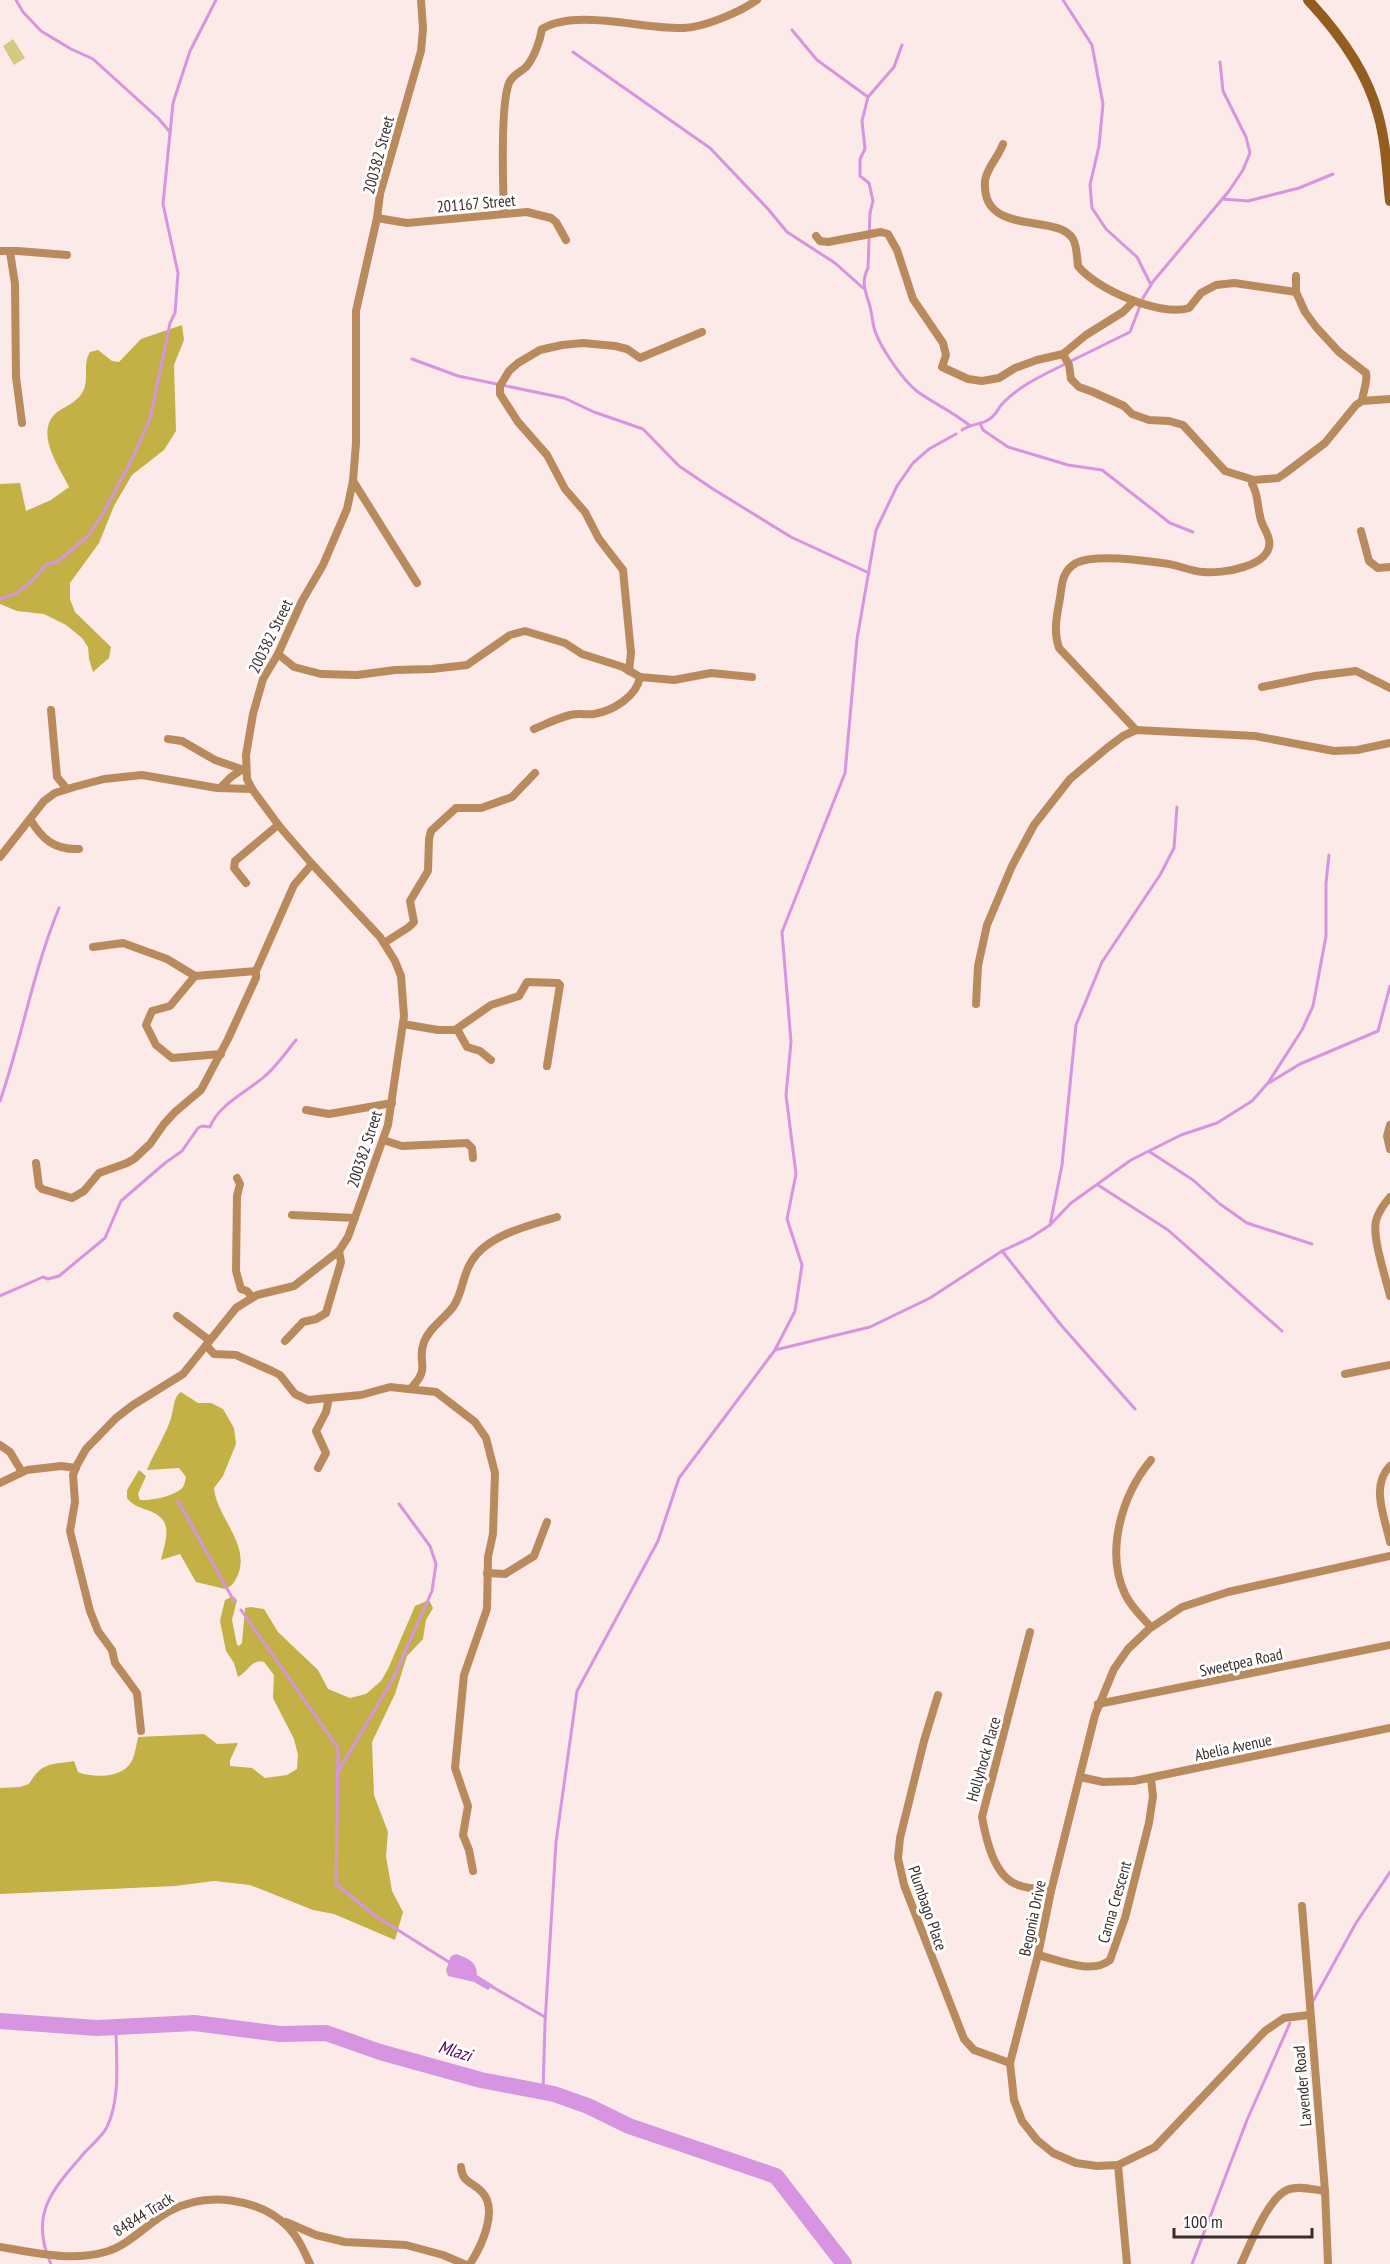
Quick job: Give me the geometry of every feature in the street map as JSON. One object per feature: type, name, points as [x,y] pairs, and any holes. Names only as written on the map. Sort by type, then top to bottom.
[{"type":"street","name":"200382 Street","points":[[252,1297],[294,1286],[344,1245],[384,1140],[404,1024],[405,1004],[401,976],[384,943],[278,825],[252,789],[244,769],[263,679],[278,654],[341,526],[353,481],[356,443],[356,311],[377,218],[380,194],[421,51],[423,29],[421,0]]},
{"type":"street","points":[[504,214],[507,91],[514,75],[526,67],[531,59],[542,29],[563,21],[613,22],[686,28],[744,9],[757,0]]},
{"type":"street","points":[[1308,0],[1320,12],[1355,62],[1372,94],[1382,131],[1390,201]]},
{"type":"street","points":[[1003,144],[985,181],[987,195],[994,210],[1018,221],[1064,231],[1072,239],[1077,266],[1103,286],[1134,301],[1167,309],[1186,309],[1192,306],[1201,292],[1216,285],[1234,283],[1296,292]]},
{"type":"street","name":"201167 Street","points":[[377,218],[407,223],[527,212],[551,218],[556,222],[566,240]]},
{"type":"street","points":[[816,236],[820,241],[828,242],[881,232],[888,234],[892,238],[913,299],[943,343],[946,355],[942,367],[968,379],[982,381],[999,378],[1015,368],[1064,354],[1086,335],[1122,312],[1134,301]]},
{"type":"street","points":[[0,252],[18,251],[67,255]]},
{"type":"street","points":[[10,252],[15,284],[16,377],[22,423]]},
{"type":"street","points":[[1296,276],[1296,292],[1305,312],[1339,352],[1366,373],[1362,401]]},
{"type":"street","points":[[629,671],[632,653],[623,570],[598,538],[585,512],[566,489],[547,455],[518,422],[500,394],[500,386],[508,371],[540,350],[562,345],[600,344],[627,349],[640,358],[702,332]]},
{"type":"street","points":[[1064,354],[1069,365],[1071,380],[1078,387],[1124,406],[1132,414],[1149,420],[1183,425],[1225,471],[1254,480],[1278,478],[1284,474],[1325,443],[1350,411],[1362,401],[1390,399]]},
{"type":"street","points":[[1136,730],[1059,648],[1056,616],[1064,574],[1076,564],[1094,559],[1165,563],[1203,572],[1239,570],[1253,563],[1269,547],[1269,540],[1259,516],[1256,489],[1252,484],[1254,480]]},
{"type":"street","points":[[353,481],[417,583]]},
{"type":"street","points":[[1361,531],[1369,561],[1378,568],[1390,567]]},
{"type":"street","points":[[278,654],[294,667],[321,674],[357,675],[395,670],[432,669],[467,664],[486,654],[510,635],[525,631],[566,643],[591,657],[640,677],[674,680],[711,673],[752,677]]},
{"type":"street","points":[[1262,687],[1315,676],[1356,671],[1390,688]]},
{"type":"street","points":[[534,729],[572,715],[594,714],[603,711],[631,696],[636,691],[640,677]]},
{"type":"street","points":[[51,710],[57,777],[67,789]]},
{"type":"street","points":[[976,1004],[978,966],[987,925],[1012,866],[1034,825],[1070,779],[1123,736],[1136,730],[1244,734],[1334,750],[1357,750],[1390,742]]},
{"type":"street","points":[[168,739],[182,741],[215,760],[244,769]]},
{"type":"street","points":[[219,788],[244,769]]},
{"type":"street","points":[[384,943],[410,927],[414,922],[410,901],[428,871],[431,831],[456,808],[481,808],[512,797],[535,773]]},
{"type":"street","points":[[0,857],[50,796],[104,779],[142,775],[219,788],[252,789]]},
{"type":"street","points":[[30,819],[38,832],[49,842],[65,848],[79,849]]},
{"type":"street","points":[[246,883],[234,868],[235,861],[278,825]]},
{"type":"street","points":[[36,1163],[40,1188],[72,1198],[84,1191],[99,1173],[127,1163],[150,1144],[164,1124],[201,1090],[221,1054],[256,978],[256,971],[294,885],[312,864]]},
{"type":"street","points":[[93,947],[123,943],[167,959],[195,976],[256,971]]},
{"type":"street","points":[[195,976],[170,1006],[152,1011],[146,1025],[156,1046],[172,1058],[221,1054]]},
{"type":"street","points":[[404,1024],[438,1030],[457,1029],[491,1005],[519,996],[527,982],[558,983],[560,985],[547,1066]]},
{"type":"street","points":[[457,1029],[467,1047],[480,1051],[491,1060]]},
{"type":"street","points":[[306,1110],[329,1114],[392,1103]]},
{"type":"street","points":[[1390,1125],[1388,1138],[1390,1149]]},
{"type":"street","points":[[384,1140],[402,1146],[467,1143],[472,1148],[473,1158]]},
{"type":"street","points":[[141,1731],[137,1694],[115,1663],[112,1650],[98,1631],[90,1611],[70,1531],[75,1502],[74,1475],[86,1449],[101,1432],[133,1405],[183,1374],[236,1308],[252,1297],[247,1291],[241,1289],[236,1271],[237,1196],[240,1184],[237,1178]]},
{"type":"street","points":[[1390,1190],[1389,1199],[1376,1220],[1375,1232],[1390,1296]]},
{"type":"street","points":[[292,1215],[355,1218]]},
{"type":"street","points":[[411,1388],[424,1370],[423,1345],[427,1334],[453,1306],[467,1269],[476,1255],[502,1237],[557,1217]]},
{"type":"street","points":[[285,1341],[303,1322],[316,1319],[326,1313],[341,1262],[339,1251]]},
{"type":"street","points":[[177,1316],[207,1342],[214,1354],[236,1356],[272,1371],[280,1375],[290,1389],[300,1397],[308,1400],[361,1395],[390,1387],[436,1392],[475,1422],[486,1438],[495,1473],[493,1534],[487,1573],[488,1609],[464,1675],[455,1768],[467,1802],[468,1814],[463,1835],[473,1870]]},
{"type":"street","points":[[1345,1374],[1390,1365]]},
{"type":"street","points":[[318,1468],[326,1453],[316,1431],[326,1412],[329,1398]]},
{"type":"street","points":[[0,1444],[10,1452],[22,1472]]},
{"type":"street","points":[[1151,1460],[1136,1481],[1120,1521],[1118,1556],[1124,1592],[1151,1627]]},
{"type":"street","points":[[0,1483],[22,1472],[61,1466],[76,1468]]},
{"type":"street","points":[[1390,1466],[1383,1474],[1379,1487],[1390,1542]]},
{"type":"street","points":[[487,1573],[505,1574],[534,1556],[547,1522]]},
{"type":"street","name":"Begonia Drive","points":[[1309,2015],[1284,2018],[1265,2031],[1155,2147],[1118,2165],[1097,2166],[1076,2163],[1053,2153],[1037,2140],[1022,2121],[1014,2100],[1010,2063],[1098,1704],[1114,1669],[1128,1649],[1151,1627],[1182,1607],[1228,1592],[1390,1556]]},
{"type":"street","name":"Hollyhock Place","points":[[1030,1632],[982,1817],[984,1832],[993,1856],[1006,1878],[1017,1885],[1051,1891]]},
{"type":"street","name":"Sweetpea Road","points":[[1098,1704],[1390,1645]]},
{"type":"street","name":"Plumbago Place","points":[[938,1695],[900,1838],[899,1870],[964,2039],[975,2050],[1010,2063]]},
{"type":"street","name":"Abelia Avenue","points":[[1080,1777],[1117,1783],[1150,1779],[1390,1728]]},
{"type":"street","name":"Canna Crescent","points":[[1038,1955],[1088,1966],[1098,1966],[1110,1959],[1125,1918],[1149,1822],[1153,1796],[1150,1779]]},
{"type":"street","name":"Lavender Road","points":[[1302,1906],[1328,2264]]},
{"type":"street","points":[[1118,2165],[1127,2264]]},
{"type":"street","points":[[461,2167],[464,2180],[484,2194],[488,2208],[482,2244],[470,2264]]},
{"type":"street","points":[[1241,2264],[1271,2205],[1286,2190],[1295,2188],[1324,2191]]},
{"type":"street","name":"84844 Track","points":[[0,2247],[81,2257],[105,2252],[122,2245],[170,2211],[188,2203],[214,2199],[244,2203],[277,2217],[296,2237],[310,2264]]},
{"type":"street","points":[[277,2217],[316,2235],[345,2242],[406,2245],[464,2264]]},
{"type":"shaded area","points":[[13,39],[25,58],[14,65],[3,46]]},
{"type":"shaded area","points":[[182,325],[184,340],[174,365],[176,431],[164,450],[132,475],[114,506],[99,543],[70,583],[70,599],[75,612],[111,647],[109,658],[93,672],[88,647],[82,638],[66,625],[44,614],[17,611],[0,604],[0,484],[20,483],[26,511],[51,500],[69,487],[55,461],[47,430],[56,413],[74,402],[82,393],[86,383],[86,362],[90,352],[98,350],[112,361],[119,362],[141,339]]},
{"type":"shaded area","points":[[181,1392],[198,1403],[211,1403],[223,1409],[234,1428],[236,1444],[223,1476],[214,1488],[220,1509],[236,1540],[241,1561],[235,1580],[225,1589],[196,1582],[180,1554],[161,1560],[166,1537],[165,1524],[156,1514],[136,1506],[127,1498],[127,1490],[139,1470],[146,1476],[138,1494],[140,1500],[169,1495],[184,1486],[186,1477],[179,1468],[147,1470],[169,1425],[175,1400]]},
{"type":"shaded area","points":[[233,1596],[237,1600],[232,1620],[237,1645],[242,1643],[245,1608],[264,1609],[278,1632],[318,1670],[328,1689],[350,1698],[366,1694],[381,1681],[415,1606],[429,1600],[433,1608],[426,1620],[423,1639],[407,1656],[395,1694],[372,1742],[374,1795],[388,1832],[386,1856],[392,1891],[403,1912],[395,1940],[334,1914],[313,1910],[250,1885],[214,1881],[175,1886],[0,1894],[0,1788],[29,1784],[38,1772],[47,1766],[74,1761],[78,1772],[98,1776],[112,1775],[125,1769],[131,1762],[138,1737],[204,1734],[217,1744],[238,1743],[230,1760],[230,1766],[252,1768],[265,1778],[287,1775],[297,1769],[298,1755],[294,1739],[273,1698],[274,1675],[264,1662],[256,1662],[238,1677],[234,1663],[226,1651],[220,1621],[225,1600]]},
{"type":"shaded area","points":[[456,1954],[471,1961],[477,1970],[477,1975],[493,1985],[488,1990],[474,1982],[448,1976],[446,1970],[451,1956]]},
{"type":"waterway","points":[[16,0],[23,12],[41,31],[93,59],[158,118],[170,132]]},
{"type":"waterway","points":[[0,599],[15,594],[30,583],[46,565],[57,562],[89,535],[131,461],[150,419],[170,323],[175,313],[178,273],[163,204],[173,103],[190,51],[216,0]]},
{"type":"waterway","points":[[1063,0],[1092,45],[1103,104],[1099,146],[1090,185],[1092,208],[1106,229],[1137,257],[1151,285],[1143,298]]},
{"type":"waterway","points":[[792,30],[817,60],[868,97]]},
{"type":"waterway","points":[[902,45],[894,67],[868,97],[862,121],[865,149],[860,159],[860,176],[869,183],[873,201],[870,213],[865,290],[875,331],[899,372],[918,392],[969,425]]},
{"type":"waterway","points":[[573,52],[710,148],[787,232],[835,263],[863,288]]},
{"type":"waterway","points":[[1151,284],[1229,191],[1243,170],[1250,153],[1246,137],[1223,91],[1220,62]]},
{"type":"waterway","points":[[1223,199],[1248,201],[1299,188],[1333,174]]},
{"type":"waterway","points":[[1071,361],[1130,332],[1140,306]]},
{"type":"waterway","points":[[412,359],[458,376],[564,398],[594,412],[643,429],[679,466],[713,489],[791,537],[869,573]]},
{"type":"waterway","points":[[962,430],[988,420],[1016,391],[1063,365]]},
{"type":"waterway","points":[[980,423],[983,430],[1008,447],[1068,465],[1102,470],[1170,523],[1193,532]]},
{"type":"waterway","points":[[543,2092],[556,1842],[577,1691],[658,1541],[679,1478],[775,1350],[795,1311],[802,1265],[787,1219],[796,1174],[786,1095],[791,1042],[782,932],[845,773],[857,639],[876,530],[897,486],[913,463],[929,449],[956,434]]},
{"type":"waterway","points":[[1050,1225],[1062,1165],[1076,1025],[1102,962],[1160,875],[1174,848],[1177,807]]},
{"type":"waterway","points":[[1268,1083],[1302,1030],[1313,1006],[1326,936],[1326,883],[1329,855]]},
{"type":"waterway","points":[[0,1101],[42,956],[59,908]]},
{"type":"waterway","points":[[775,1350],[870,1327],[930,1298],[1002,1251],[1030,1238],[1050,1225],[1071,1203],[1131,1160],[1181,1135],[1217,1123],[1252,1101],[1267,1084],[1300,1064],[1378,1031],[1390,986]]},
{"type":"waterway","points":[[0,1296],[43,1277],[48,1279],[59,1276],[105,1238],[121,1201],[182,1151],[198,1128],[210,1127],[220,1112],[269,1072],[296,1040]]},
{"type":"waterway","points":[[1150,1152],[1193,1180],[1220,1204],[1247,1223],[1312,1244]]},
{"type":"waterway","points":[[1098,1185],[1168,1230],[1282,1331]]},
{"type":"waterway","points":[[1002,1251],[1061,1325],[1135,1409]]},
{"type":"waterway","points":[[178,1501],[234,1601]]},
{"type":"waterway","points":[[339,1770],[393,1679],[432,1591],[436,1564],[430,1546],[399,1504]]},
{"type":"waterway","points":[[241,1610],[338,1748],[336,1884],[374,1915],[452,1964]]},
{"type":"waterway","points":[[1313,2001],[1356,1923],[1390,1872]]},
{"type":"waterway","points":[[489,1985],[545,2017]]},
{"type":"waterway","name":"Mlazi","points":[[0,2021],[97,2028],[194,2023],[280,2034],[326,2033],[380,2052],[481,2080],[554,2094],[588,2106],[629,2126],[776,2176],[844,2264]]},
{"type":"waterway","points":[[1192,2264],[1247,2120],[1290,2023]]},
{"type":"waterway","points":[[51,2264],[42,2230],[44,2216],[48,2202],[64,2177],[107,2127],[116,2091],[116,2027]]}]
